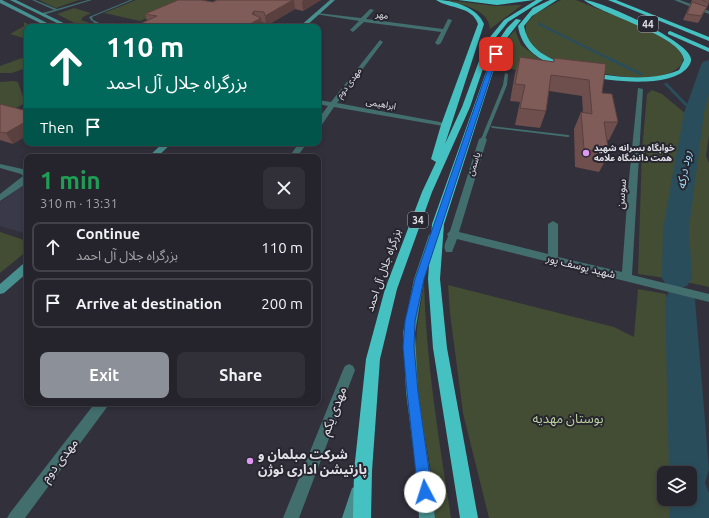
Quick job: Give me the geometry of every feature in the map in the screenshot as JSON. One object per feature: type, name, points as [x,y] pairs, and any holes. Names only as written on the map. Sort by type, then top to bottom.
[{"type":"highway","points":[[426,192],[445,125],[481,24],[477,17],[470,11],[439,0]]},
{"type":"highway","points":[[461,0],[502,3],[530,0]]},
{"type":"highway","name":"44","points":[[587,0],[630,16],[709,50]]},
{"type":"highway","name":"44","points":[[611,0],[709,40]]},
{"type":"highway","points":[[619,0],[641,12]]},
{"type":"highway","points":[[547,1],[525,20],[521,26],[523,38],[534,52],[545,58],[575,70],[607,77],[647,79],[677,73],[686,68],[688,56],[677,44],[600,6]]},
{"type":"highway","name":"بزرگراه جلال آل احمد","points":[[362,518],[363,472],[373,359],[391,289],[418,221],[426,192],[466,107],[489,42],[506,21],[521,10],[547,1]]},
{"type":"highway","name":"34","points":[[469,518],[440,348],[434,279],[438,224],[499,44],[509,29],[521,18],[547,1]]},
{"type":"street","points":[[12,0],[63,24]]},
{"type":"street","points":[[305,24],[333,0]]},
{"type":"street","points":[[676,0],[709,13]]},
{"type":"street","points":[[0,1],[46,24]]},
{"type":"street","points":[[353,30],[372,10]]},
{"type":"street","points":[[32,17],[42,14]]},
{"type":"street","name":"مهر","points":[[317,14],[444,31]]},
{"type":"street","points":[[438,43],[450,20]]},
{"type":"street","name":"مهدی دوم","points":[[321,120],[380,42]]},
{"type":"street","name":"سوسن","points":[[628,277],[632,189],[640,89]]},
{"type":"street","name":"ابراهیمی","points":[[321,102],[440,124]]},
{"type":"street","name":"یاسمن","points":[[451,238],[483,139]]},
{"type":"street","points":[[155,154],[164,146]]},
{"type":"street","points":[[294,154],[301,146]]},
{"type":"street","points":[[0,166],[24,172]]},
{"type":"street","points":[[0,198],[24,181]]},
{"type":"street","points":[[427,518],[424,479],[412,392],[409,332],[419,279],[438,224]]},
{"type":"street","points":[[552,259],[553,224]]},
{"type":"street","name":"شهید یوسف پور","points":[[451,238],[552,259],[707,297]]},
{"type":"street","points":[[0,290],[24,270]]},
{"type":"street","name":"مهدی یکم","points":[[291,518],[349,370]]},
{"type":"street","name":"مهدی دوم","points":[[15,518],[101,406]]},
{"type":"street","points":[[350,518],[363,472]]},
{"type":"lane","points":[[33,0],[57,10]]},
{"type":"lane","points":[[42,14],[82,0]]},
{"type":"lane","points":[[62,8],[91,0]]},
{"type":"lane","points":[[99,24],[92,21],[90,17],[132,0]]},
{"type":"lane","name":"یاسمن","points":[[483,139],[505,85],[506,74]]},
{"type":"lane","points":[[493,127],[568,136]]},
{"type":"shaded area","points":[[24,185],[24,233],[0,226],[0,202]]},
{"type":"green space","points":[[39,0],[79,0],[56,8]]},
{"type":"green space","points":[[136,0],[191,0],[140,21],[104,13]]},
{"type":"green space","points":[[447,0],[495,6],[522,5],[490,29],[488,22],[480,12]]},
{"type":"green space","points":[[561,0],[576,0],[659,35],[678,48],[683,58],[681,65],[671,72],[643,78],[595,72],[551,59],[534,47],[526,38],[526,24],[536,13]]},
{"type":"green space","points":[[74,8],[91,13],[83,17],[81,20],[92,24],[76,24],[57,14]]},
{"type":"green space","points":[[24,26],[24,38],[10,34]]},
{"type":"green space","points":[[515,30],[521,45],[545,63],[548,74],[502,68],[507,39]]},
{"type":"green space","points":[[22,58],[24,59],[24,69],[12,73],[0,73],[0,66]]},
{"type":"green space","points":[[0,82],[18,82],[24,100],[24,104],[5,114],[0,113]]},
{"type":"green space","points":[[709,87],[709,135],[706,156],[709,163],[709,287],[686,282],[683,245],[696,141]]},
{"type":"green space","points":[[652,90],[662,94],[686,114],[673,176],[669,205],[665,278],[638,274],[642,150],[647,94]]},
{"type":"green space","points":[[0,232],[24,240],[24,253],[0,273]]},
{"type":"green space","points":[[424,283],[430,372],[451,518],[435,518],[434,489],[419,403],[415,362],[417,328]]},
{"type":"green space","name":"بوستان مهدیه","points":[[448,285],[614,327],[634,337],[638,289],[666,294],[673,466],[657,466],[657,506],[674,506],[674,518],[489,518],[463,413],[450,313]]},
{"type":"building","points":[[178,0],[201,0],[213,2],[217,0],[293,0],[265,16],[264,12],[254,11],[252,14],[261,18],[250,24],[140,24],[157,16],[145,14]]},
{"type":"building","points":[[702,0],[709,0],[709,3]]},
{"type":"building","points":[[692,2],[707,7],[701,16],[687,14]]},
{"type":"building","points":[[520,57],[554,62],[554,58],[606,64],[602,93],[612,94],[618,122],[604,122],[609,154],[584,149],[581,112],[592,114],[589,80],[551,75],[546,111],[520,108],[525,85],[515,84]]},
{"type":"building","points":[[0,104],[24,110],[24,123],[6,133],[0,132]]},
{"type":"waterway","points":[[539,24],[612,60]]},
{"type":"waterway","points":[[610,59],[641,74]]},
{"type":"waterway","name":"رود درکه","points":[[677,278],[676,228],[683,178],[694,113],[709,65]]},
{"type":"waterway","points":[[666,84],[694,113]]},
{"type":"waterway","name":"رود درکه","points":[[680,300],[689,466]]},
{"type":"waterway","name":"رود درکه","points":[[690,506],[691,518]]},
{"type":"place","name":"خوابگاه پسرانه شهید همت دانشگاه علامه","points":[[586,153]]},
{"type":"place","name":"شرکت مبلمان و پارتیشن اداری نوژن","points":[[250,461]]},
{"type":"route","points":[[425,492],[412,392],[409,347],[410,321],[419,279],[496,54]]}]
